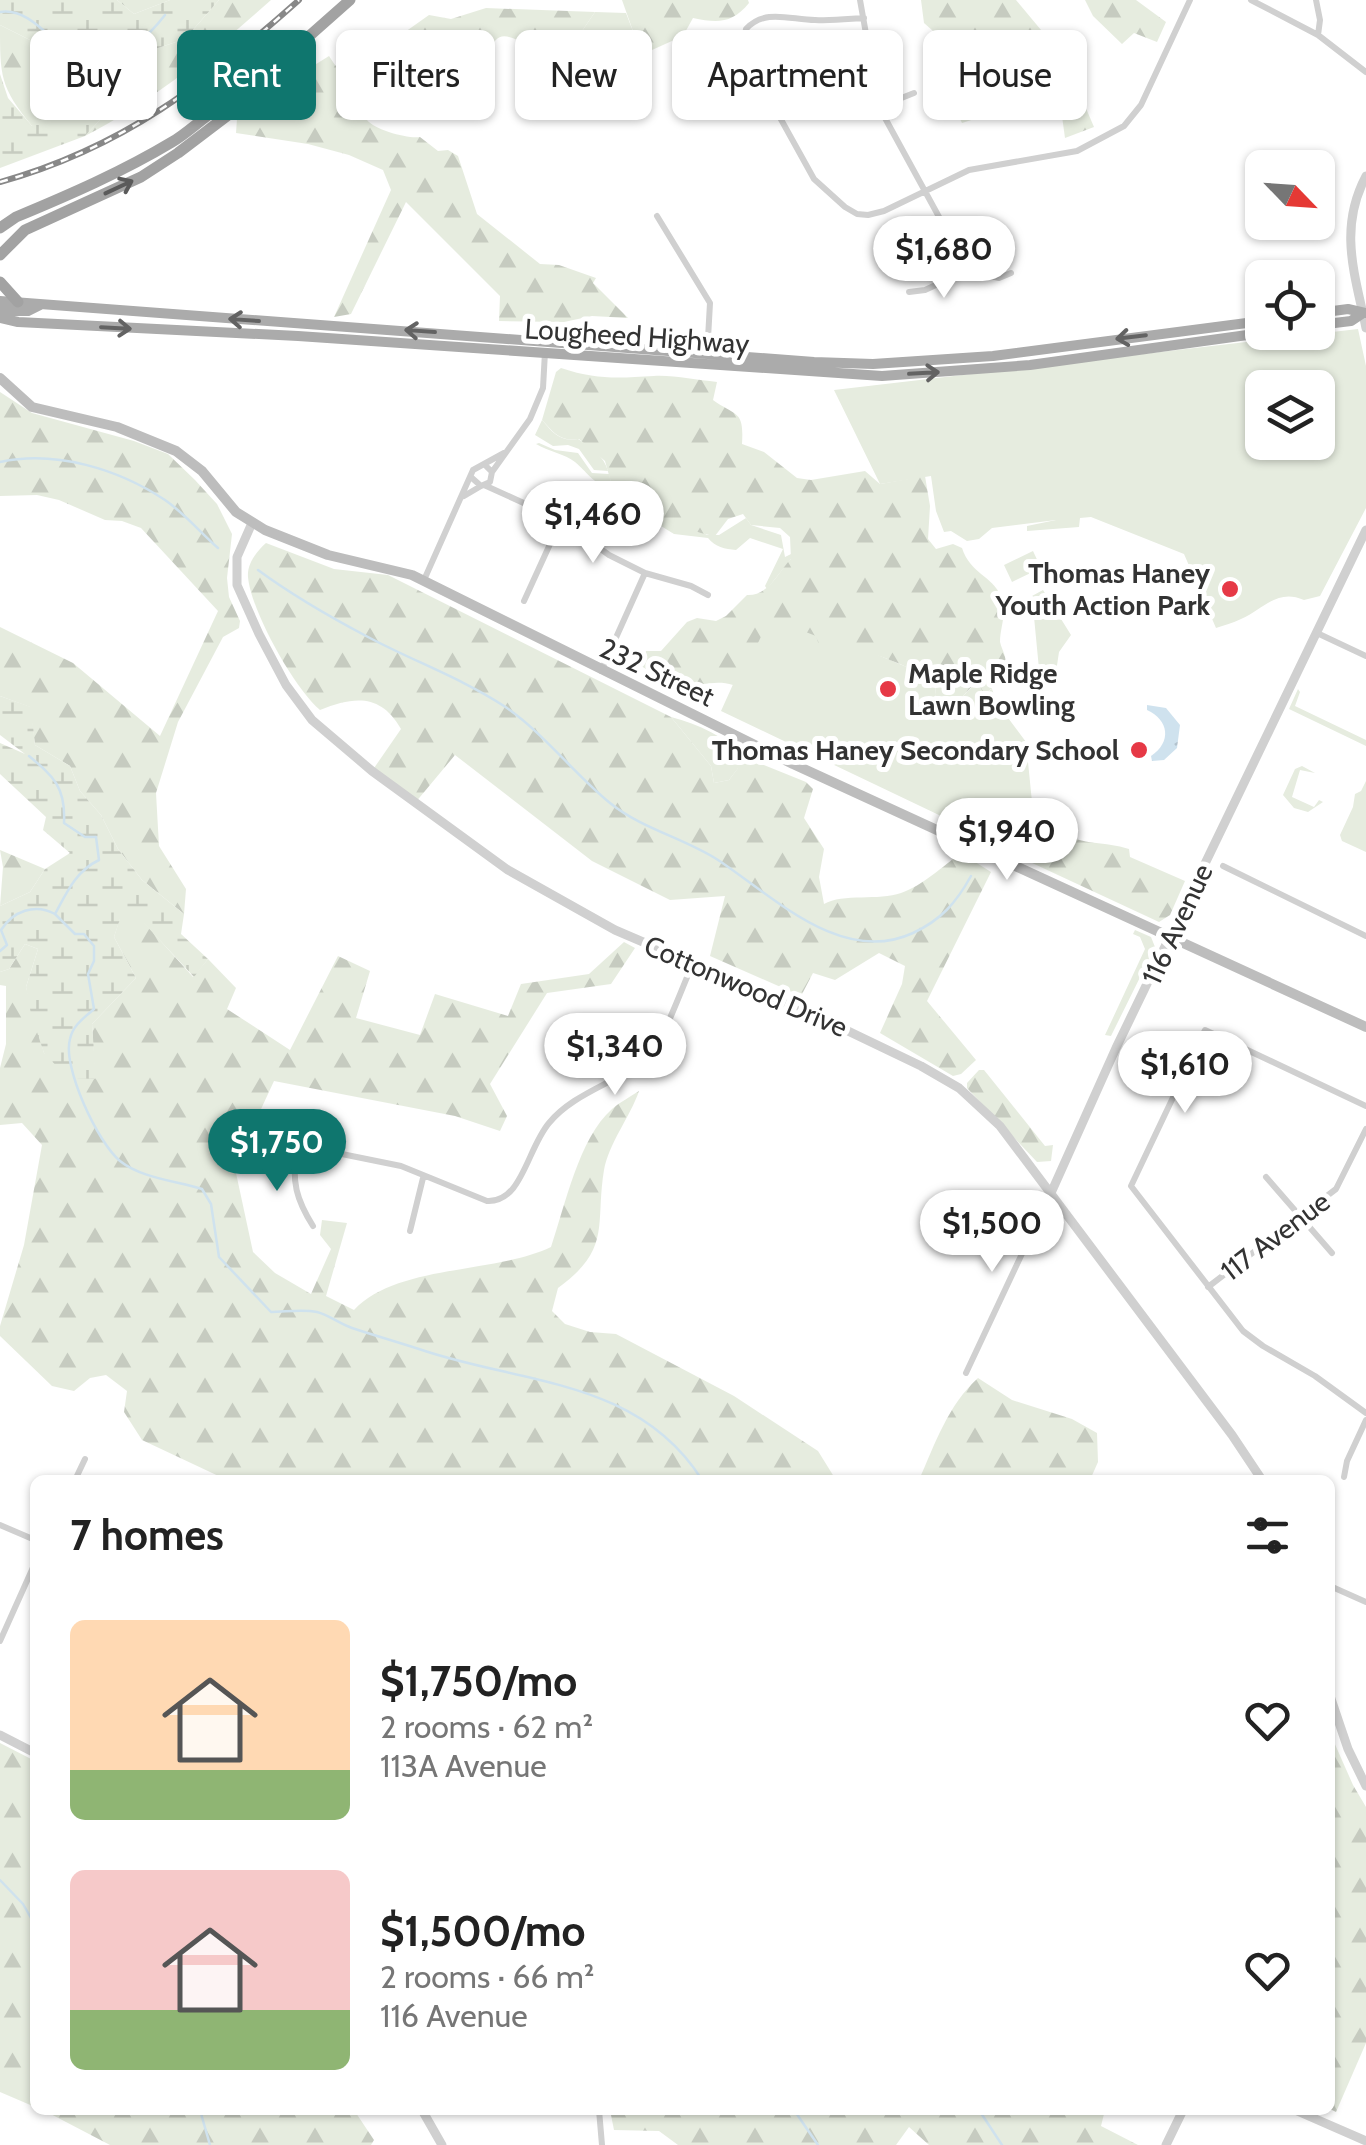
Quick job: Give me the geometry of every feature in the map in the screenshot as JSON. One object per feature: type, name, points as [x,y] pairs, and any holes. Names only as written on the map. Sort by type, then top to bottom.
[{"type":"highway","points":[[316,30],[350,0]]},
{"type":"highway","points":[[0,228],[123,170],[204,120]]},
{"type":"highway","points":[[0,255],[25,230],[141,177],[221,120]]},
{"type":"highway","points":[[0,282],[18,302]]},
{"type":"main road","name":"Lougheed Highway","points":[[0,300],[882,376],[1030,365],[1245,335]]},
{"type":"main road","points":[[0,314],[28,311],[41,304]]},
{"type":"main road","points":[[1335,311],[1364,313]]},
{"type":"main road","points":[[1335,323],[1364,313]]},
{"type":"main road","name":"Lougheed Highway","points":[[0,314],[18,322],[546,346]]},
{"type":"main road","points":[[0,330],[18,322]]},
{"type":"main road","name":"Lougheed Highway","points":[[706,358],[873,364],[993,356],[1245,323]]},
{"type":"main road","name":"232 Street","points":[[0,378],[32,407],[117,427],[176,451],[202,470],[223,498],[252,523],[312,550],[388,567],[424,580],[793,764],[1366,1027]]},
{"type":"street","points":[[860,0],[865,30]]},
{"type":"street","points":[[864,18],[814,20],[770,16],[752,22],[742,38],[746,58],[812,176],[845,207],[862,216],[884,211],[923,190],[984,166],[1077,151],[1124,126],[1141,106],[1190,0]]},
{"type":"street","points":[[1251,0],[1318,35],[1366,72]]},
{"type":"street","points":[[1316,0],[1318,35]]},
{"type":"street","points":[[903,97],[914,93]]},
{"type":"street","points":[[886,120],[968,270]]},
{"type":"street","points":[[1366,176],[1355,203],[1350,245],[1351,270],[1366,328]]},
{"type":"street","points":[[657,216],[710,304],[706,358]]},
{"type":"street","points":[[909,292],[925,290],[968,270],[998,278],[1012,273]]},
{"type":"street","points":[[464,496],[492,475],[523,431],[542,388],[546,346]]},
{"type":"street","points":[[424,580],[475,467],[504,453]]},
{"type":"street","points":[[485,465],[500,492]]},
{"type":"street","points":[[471,476],[482,486],[561,520],[608,555],[708,595]]},
{"type":"street","points":[[524,601],[561,520]]},
{"type":"street","name":"Cottonwood Drive","points":[[252,523],[237,557],[238,584],[286,685],[312,720],[372,770],[508,870],[615,930],[877,1044],[959,1088],[1000,1126],[1259,1475]]},
{"type":"street","name":"116 Avenue","points":[[966,1373],[1366,530]]},
{"type":"street","points":[[601,671],[645,573]]},
{"type":"street","points":[[1317,633],[1366,656]]},
{"type":"street","points":[[1223,866],[1366,936]]},
{"type":"street","points":[[261,1147],[332,1152],[401,1166],[487,1202],[500,1202],[512,1194],[528,1154],[550,1121],[652,1052],[693,963]]},
{"type":"street","points":[[1344,1477],[1366,1417],[1316,1376],[1255,1342],[1238,1326],[1131,1186],[1205,1030],[1366,1106]]},
{"type":"street","points":[[587,1044],[612,1078]]},
{"type":"street","name":"117 Avenue","points":[[1208,1286],[1340,1184],[1366,1129]]},
{"type":"street","points":[[296,1151],[292,1181],[313,1226]]},
{"type":"street","points":[[1266,1177],[1332,1254]]},
{"type":"street","points":[[410,1231],[424,1178]]},
{"type":"street","points":[[77,1475],[85,1459]]},
{"type":"street","points":[[0,1525],[30,1538]]},
{"type":"street","points":[[0,1641],[30,1574]]},
{"type":"street","points":[[1335,1588],[1366,1602]]},
{"type":"street","points":[[1335,1711],[1366,1786]]},
{"type":"street","points":[[0,1735],[30,1750]]},
{"type":"street","points":[[425,2115],[442,2145]]},
{"type":"street","points":[[599,2115],[602,2145]]},
{"type":"street","points":[[1166,2145],[1180,2115]]},
{"type":"street","points":[[1306,2115],[1366,2141]]},
{"type":"green space","points":[[0,0],[117,0],[134,14],[170,0],[219,0],[193,30],[177,30],[177,42],[157,48],[157,30],[30,30],[30,40],[0,25]]},
{"type":"green space","points":[[117,0],[170,0],[134,14]]},
{"type":"green space","points":[[219,0],[271,0],[236,30],[193,30]]},
{"type":"green space","points":[[622,0],[749,3],[724,20],[693,18],[686,30],[672,30],[672,41],[652,50],[652,30],[633,30]]},
{"type":"green space","points":[[921,0],[1016,0],[1041,30],[932,30],[924,23]]},
{"type":"green space","points":[[1085,0],[1136,0],[1166,22],[1157,42],[1134,33],[1122,44],[1093,16]]},
{"type":"green space","points":[[486,8],[595,12],[583,30],[515,30],[515,39],[507,36],[495,41],[495,30],[408,30],[429,15],[451,19]]},
{"type":"green space","points":[[595,12],[626,13],[632,30],[583,30]]},
{"type":"green space","points":[[0,25],[30,40],[30,120],[55,120],[32,126],[14,101],[4,80]]},
{"type":"green space","points":[[177,42],[177,78],[157,92],[157,48]]},
{"type":"green space","points":[[329,56],[336,66],[336,120],[368,120],[392,133],[420,137],[438,151],[448,150],[458,156],[477,214],[540,264],[559,265],[596,278],[593,283],[628,318],[499,321],[500,296],[406,202],[351,314],[334,317],[391,190],[383,170],[349,155],[308,144],[236,133],[237,120],[316,120],[316,64]]},
{"type":"green space","points":[[0,74],[8,98],[32,126],[42,120],[100,120],[85,136],[0,168]]},
{"type":"green space","points":[[1087,111],[1094,127],[1065,138],[1063,120],[1087,120]]},
{"type":"green space","points":[[100,120],[113,120],[85,136]]},
{"type":"green space","points":[[1358,329],[1366,366],[1366,508],[1320,596],[1304,600],[1278,598],[1216,628],[1184,554],[1091,517],[1080,518],[1079,527],[1027,531],[1027,526],[1056,520],[992,528],[979,539],[967,541],[951,531],[944,532],[936,511],[931,476],[880,484],[834,390],[1245,342],[1245,350],[1335,350],[1335,332]]},
{"type":"green space","points":[[561,368],[618,378],[669,376],[717,382],[713,400],[740,420],[742,444],[764,452],[797,478],[811,480],[865,471],[880,484],[925,476],[930,506],[928,539],[936,549],[953,544],[962,548],[970,563],[1001,596],[1004,613],[1000,642],[1006,663],[1000,679],[984,694],[977,681],[948,705],[935,695],[936,685],[914,670],[863,651],[819,645],[816,636],[770,618],[742,676],[733,685],[677,685],[641,666],[646,651],[661,651],[687,622],[697,618],[716,621],[747,595],[767,588],[791,559],[790,537],[780,528],[751,525],[743,514],[728,519],[715,536],[674,525],[647,524],[612,486],[605,461],[579,439],[558,436],[542,420],[556,372]]},
{"type":"green space","points":[[0,392],[32,413],[168,454],[217,504],[232,534],[227,578],[239,628],[223,637],[178,722],[156,793],[159,846],[186,889],[184,914],[142,880],[118,849],[101,815],[80,791],[70,766],[35,745],[30,707],[0,696],[0,627],[73,663],[160,736],[218,611],[141,528],[105,520],[37,495],[0,496]]},
{"type":"green space","points":[[542,420],[557,436],[578,439],[592,449],[608,471],[594,470],[579,449],[553,446],[535,435]]},
{"type":"green space","points":[[536,444],[578,453],[592,473],[609,474],[612,486],[601,485],[571,459]]},
{"type":"green space","points":[[746,518],[751,525],[781,535],[785,557],[791,554],[767,589],[783,549],[750,538],[736,550],[724,548],[708,538],[674,534],[660,522],[719,535]]},
{"type":"green space","points":[[266,543],[334,569],[388,575],[671,717],[711,766],[714,783],[729,780],[738,768],[734,753],[806,782],[813,789],[804,818],[824,849],[819,877],[824,904],[901,893],[961,853],[991,872],[927,1001],[976,1060],[953,1076],[880,1033],[902,984],[905,966],[879,953],[835,980],[813,973],[801,996],[710,956],[725,896],[670,900],[592,861],[455,755],[415,803],[372,771],[401,729],[385,709],[356,701],[320,710],[298,685],[275,648],[248,577],[253,558]]},
{"type":"green space","points":[[1033,551],[1041,568],[1012,582],[1004,565]]},
{"type":"green space","points":[[1043,590],[1071,635],[1059,652],[1056,672],[1050,675],[1039,669],[1032,596]]},
{"type":"green space","points":[[767,609],[926,675],[936,685],[935,695],[948,704],[961,698],[978,681],[984,694],[992,689],[997,703],[1026,742],[1032,802],[998,814],[1030,807],[1043,814],[1057,835],[1050,841],[1017,834],[1002,844],[1002,849],[962,826],[721,711]]},
{"type":"green space","points":[[1298,689],[1295,706],[1366,740],[1366,746],[1289,709]]},
{"type":"green space","points":[[0,696],[31,707],[35,745],[70,766],[80,791],[101,815],[118,849],[142,880],[184,914],[181,934],[208,959],[194,977],[141,920],[120,919],[114,937],[136,978],[92,1024],[96,1079],[68,1078],[44,1053],[26,987],[38,949],[25,944],[9,969],[0,972],[0,906],[30,892],[45,869],[70,853],[43,830],[46,817],[0,774],[0,743],[25,754],[0,735]]},
{"type":"green space","points":[[671,717],[711,732],[746,757],[734,753],[739,767],[729,780],[714,783],[711,766]]},
{"type":"green space","points":[[1302,766],[1315,773],[1300,770],[1292,797],[1314,807],[1319,800],[1323,802],[1308,812],[1294,808],[1283,795],[1295,769]]},
{"type":"green space","points":[[1366,781],[1366,852],[1342,841],[1340,835],[1355,794]]},
{"type":"green space","points":[[1061,832],[1129,849],[1130,857],[1185,881],[1170,915],[1159,922],[1002,849],[1007,836],[1050,841]]},
{"type":"green space","points":[[0,850],[45,869],[30,892],[0,906],[3,867]]},
{"type":"green space","points":[[120,918],[141,919],[193,977],[208,959],[236,988],[227,1009],[290,1050],[338,956],[370,971],[356,1018],[420,1035],[435,994],[508,1016],[521,984],[589,974],[624,942],[635,948],[611,984],[547,993],[490,1084],[507,1116],[500,1131],[455,1116],[274,1081],[236,1173],[253,1252],[275,1273],[311,1294],[331,1249],[320,1235],[322,1220],[347,1223],[326,1296],[354,1310],[373,1295],[420,1277],[503,1262],[551,1247],[574,1173],[591,1137],[612,1109],[639,1091],[604,1170],[594,1248],[587,1261],[558,1288],[552,1311],[565,1324],[590,1332],[616,1334],[734,1396],[818,1451],[833,1475],[216,1475],[142,1440],[124,1412],[127,1391],[106,1375],[90,1378],[74,1391],[52,1386],[0,1336],[24,1245],[42,1145],[22,1123],[0,1125],[6,986],[0,985],[0,972],[9,969],[25,944],[38,949],[26,987],[44,1053],[95,1079],[92,1024],[136,978],[114,937]]},
{"type":"green space","points":[[1135,930],[1151,937],[1155,947],[1111,1036],[1105,1035],[1145,949],[1140,937],[1133,934]]},
{"type":"green space","points":[[979,1070],[984,1070],[1045,1146],[1053,1145],[1051,1161],[1037,1162],[967,1088]]},
{"type":"green space","points":[[978,1378],[1012,1400],[1072,1419],[1097,1433],[1098,1462],[1092,1475],[921,1475],[950,1413]]},
{"type":"green space","points":[[0,1743],[30,1758],[30,2105],[0,2092]]},
{"type":"green space","points":[[1335,1744],[1366,1807],[1366,2043],[1336,2112]]},
{"type":"green space","points":[[53,2115],[357,2115],[374,2140],[371,2145],[110,2145]]},
{"type":"green space","points":[[611,2115],[1104,2115],[1101,2126],[1138,2145],[929,2145],[909,2127],[896,2145],[678,2145],[659,2131],[614,2130]]},
{"type":"water","points":[[1147,705],[1166,708],[1180,725],[1177,748],[1164,760],[1152,761],[1165,732],[1160,719],[1147,710]]},
{"type":"waterway","points":[[0,12],[22,15],[76,57],[99,66],[135,45],[165,15]]},
{"type":"waterway","points":[[0,462],[43,459],[107,471],[165,500],[218,548]]},
{"type":"waterway","points":[[258,570],[340,622],[504,706],[622,812],[705,852],[786,908],[835,934],[860,941],[887,941],[913,933],[947,910],[971,876]]},
{"type":"waterway","points":[[29,756],[60,791],[64,823],[85,837],[96,837],[99,860],[78,876],[55,914],[94,946],[94,961],[88,974],[94,1009],[74,1030],[69,1052],[84,1104],[111,1152],[138,1171],[202,1189],[211,1204],[219,1257],[271,1312],[317,1312],[352,1328],[425,1351],[577,1390],[646,1422],[676,1447],[698,1475]]},
{"type":"waterway","points":[[0,951],[7,945],[1,930],[12,918],[32,909],[55,914]]},
{"type":"waterway","points":[[0,1880],[30,1916]]},
{"type":"waterway","points":[[201,2115],[210,2145]]},
{"type":"waterway","points":[[797,2115],[818,2145]]},
{"type":"waterway","points":[[982,2115],[1002,2145]]},
{"type":"railway","points":[[0,182],[86,151],[161,109],[230,59],[299,0]]},
{"type":"place","name":"Thomas Haney Youth Action Park","points":[[1230,589]]},
{"type":"place","name":"Maple Ridge Lawn Bowling","points":[[888,689]]},
{"type":"place","name":"Thomas Haney Secondary School","points":[[1139,750]]}]
